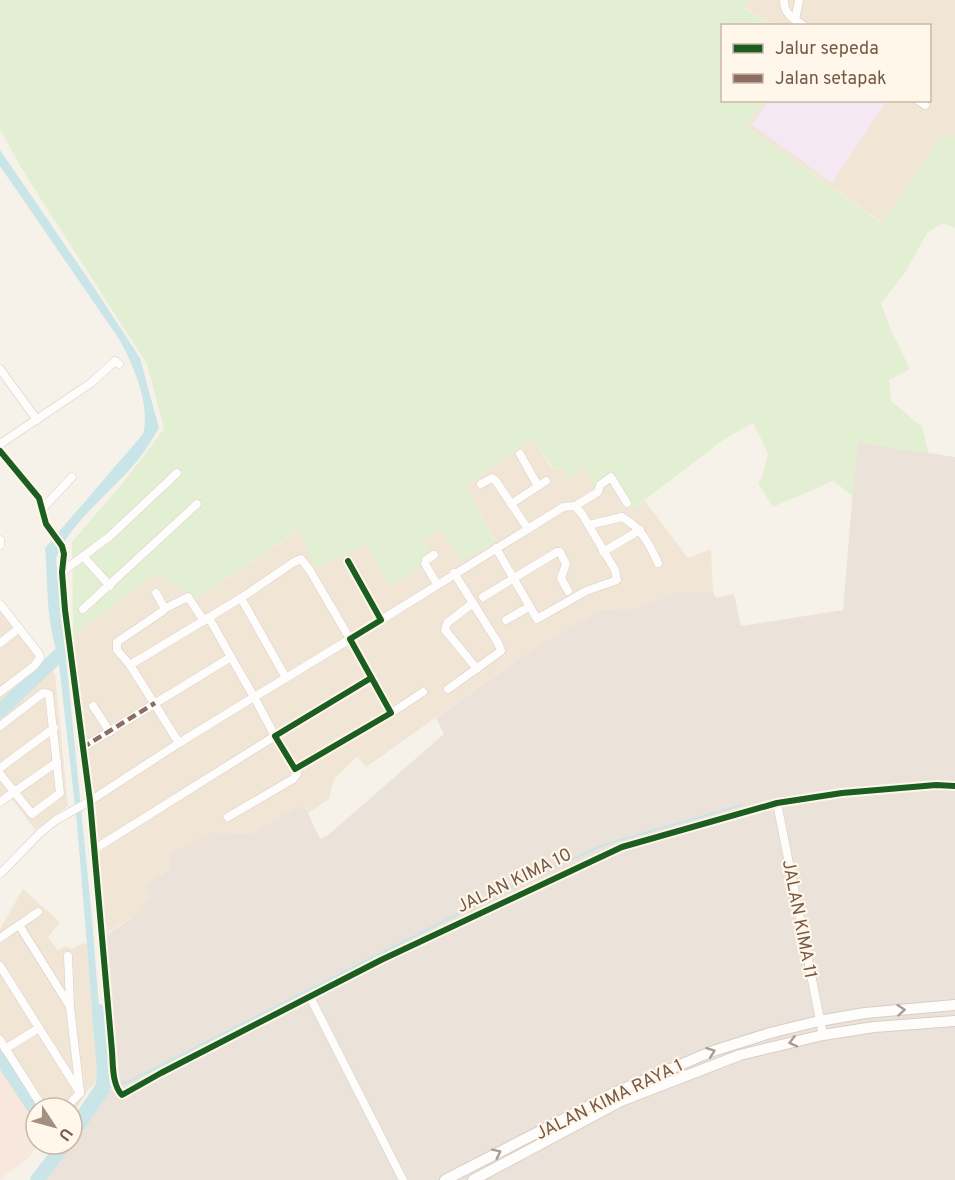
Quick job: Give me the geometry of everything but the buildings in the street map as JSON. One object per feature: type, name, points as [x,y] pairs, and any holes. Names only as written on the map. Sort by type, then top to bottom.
[{"type":"main road","name":"JALAN KIMA RAYA 1","points":[[445,1180],[646,1078],[713,1051],[819,1021],[865,1013],[955,1005]]},
{"type":"main road","points":[[473,1180],[621,1101],[740,1055],[823,1035],[874,1027],[955,1021]]},
{"type":"street","points":[[784,0],[787,13],[801,24]]},
{"type":"street","points":[[795,20],[799,0]]},
{"type":"street","points":[[0,444],[91,383],[115,361],[119,364]]},
{"type":"street","points":[[0,369],[37,420]]},
{"type":"street","points":[[0,451],[39,498],[46,524],[62,546],[66,619],[93,850],[371,678]]},
{"type":"street","points":[[520,454],[538,486]]},
{"type":"street","points":[[62,572],[109,537],[177,473]]},
{"type":"street","points":[[42,509],[72,477]]},
{"type":"street","points":[[0,874],[41,832],[74,810],[178,743],[454,573],[563,507],[575,506],[598,492],[600,484],[611,477],[627,503]]},
{"type":"street","points":[[481,484],[494,479],[528,529]]},
{"type":"street","points":[[511,504],[546,481]]},
{"type":"street","points":[[83,609],[197,504]]},
{"type":"street","points":[[496,548],[535,616],[540,618],[586,591],[615,581],[617,577],[615,570],[589,525],[575,506]]},
{"type":"street","points":[[589,525],[622,517],[640,530],[658,563]]},
{"type":"street","points":[[603,552],[640,530]]},
{"type":"street","points":[[0,540],[0,545]]},
{"type":"street","points":[[483,597],[559,552],[566,564],[561,578],[568,591]]},
{"type":"street","points":[[434,555],[426,560],[425,564],[437,584]]},
{"type":"street","points":[[83,556],[110,586]]},
{"type":"street","points":[[130,665],[301,559],[350,639],[391,713]]},
{"type":"street","points":[[348,561],[381,620]]},
{"type":"street","points":[[448,689],[499,654],[501,647],[454,573]]},
{"type":"street","points":[[156,593],[164,609]]},
{"type":"street","points":[[178,743],[155,703],[130,665],[117,650],[117,642],[164,609],[188,597],[231,657],[297,774],[293,780],[228,817]]},
{"type":"street","points":[[241,597],[286,678]]},
{"type":"street","points":[[473,603],[447,622],[445,630],[477,669]]},
{"type":"street","points":[[0,604],[40,658],[34,666],[0,692]]},
{"type":"street","points":[[506,620],[529,606]]},
{"type":"street","points":[[0,643],[18,629]]},
{"type":"street","points":[[82,748],[231,657]]},
{"type":"street","points":[[295,769],[423,692]]},
{"type":"street","points":[[0,726],[43,693],[49,694],[60,793],[32,814],[0,774]]},
{"type":"street","points":[[93,706],[110,732]]},
{"type":"street","points":[[0,768],[54,728]]},
{"type":"street","points":[[0,802],[57,762]]},
{"type":"street","name":"JALAN KIMA 10","points":[[93,850],[117,1088],[124,1094],[381,960],[622,846],[777,803],[842,793],[936,785],[955,786]]},
{"type":"street","name":"JALAN KIMA 11","points":[[777,803],[823,1035]]},
{"type":"street","points":[[0,938],[38,912]]},
{"type":"street","points":[[19,925],[70,1007]]},
{"type":"street","points":[[68,956],[70,1007],[80,1093]]},
{"type":"street","points":[[0,966],[80,1093]]},
{"type":"street","points":[[310,997],[404,1180]]},
{"type":"street","points":[[5,1049],[39,1028]]},
{"type":"street","points":[[0,1040],[35,1096]]},
{"type":"street","points":[[77,1096],[80,1093]]},
{"type":"shaded area","points":[[750,0],[955,0],[955,136],[939,139],[883,223],[747,127],[763,102],[931,102],[931,24],[772,24],[744,7]]},
{"type":"shaded area","points":[[767,102],[886,102],[832,183],[752,125]]},
{"type":"shaded area","points":[[533,439],[552,469],[586,467],[613,477],[632,510],[645,501],[688,558],[711,549],[713,592],[677,592],[636,608],[601,610],[537,646],[366,767],[357,757],[334,779],[329,799],[308,813],[304,805],[295,808],[250,834],[212,832],[146,886],[150,896],[139,913],[102,936],[82,771],[73,636],[156,573],[196,599],[300,530],[366,545],[422,541],[440,529],[462,560],[495,541],[465,486]]},
{"type":"shaded area","points":[[857,442],[955,457],[955,1180],[45,1180],[62,1156],[84,1156],[84,1126],[119,1078],[105,936],[139,913],[150,896],[145,886],[169,868],[171,853],[212,832],[250,834],[304,805],[320,839],[327,836],[444,734],[436,718],[537,646],[601,610],[636,608],[677,592],[713,592],[716,598],[734,594],[741,626],[843,610]]},
{"type":"shaded area","points":[[0,600],[55,674],[68,806],[35,830],[12,799],[0,806]]},
{"type":"shaded area","points":[[23,889],[60,922],[48,937],[58,951],[66,946],[71,949],[83,943],[87,944],[98,1081],[84,1096],[29,1096],[0,1051],[0,929]]},
{"type":"shaded area","points":[[0,1061],[24,1098],[24,1156],[29,1156],[0,1179]]},
{"type":"green space","points":[[0,0],[750,0],[744,8],[772,24],[721,24],[721,102],[763,102],[747,127],[882,223],[939,139],[955,136],[955,228],[943,223],[927,233],[905,273],[881,303],[910,369],[889,380],[891,401],[922,427],[929,454],[858,442],[853,496],[833,481],[773,507],[758,483],[763,474],[768,453],[753,423],[723,440],[632,510],[614,478],[596,491],[586,468],[569,478],[563,468],[553,469],[533,439],[465,486],[495,542],[462,561],[440,529],[422,541],[430,551],[417,571],[389,586],[366,545],[316,568],[299,530],[196,599],[156,573],[73,636],[72,542],[122,484],[164,429],[147,364],[21,168],[0,129]]},
{"type":"water","points":[[0,150],[140,358],[159,428],[144,453],[83,517],[63,544],[56,558],[92,918],[105,1085],[84,1116],[84,1101],[98,1081],[77,824],[58,655],[49,616],[45,548],[143,434],[145,410],[135,372],[119,339],[0,166]]},
{"type":"water","points":[[47,1156],[57,1156],[41,1180],[30,1180]]},
{"type":"waterway","points":[[0,711],[61,653]]},
{"type":"waterway","points":[[103,1089],[128,1082],[509,888],[603,845],[741,805]]},
{"type":"waterway","points":[[84,1117],[103,1089],[104,1069],[99,1011]]},
{"type":"waterway","points":[[0,1057],[26,1096]]},
{"type":"waterway","points":[[37,1180],[56,1156]]},
{"type":"marked path","points":[[82,748],[155,703]]},
{"type":"cycle path","points":[[0,451],[39,498],[46,524],[62,546],[64,554],[62,572],[65,610],[90,801],[113,1068],[116,1086],[122,1095],[381,960],[622,847],[777,803],[842,793],[936,785],[955,786]]},
{"type":"cycle path","points":[[348,561],[381,620],[350,639],[391,713],[295,769],[275,736],[371,678]]}]
